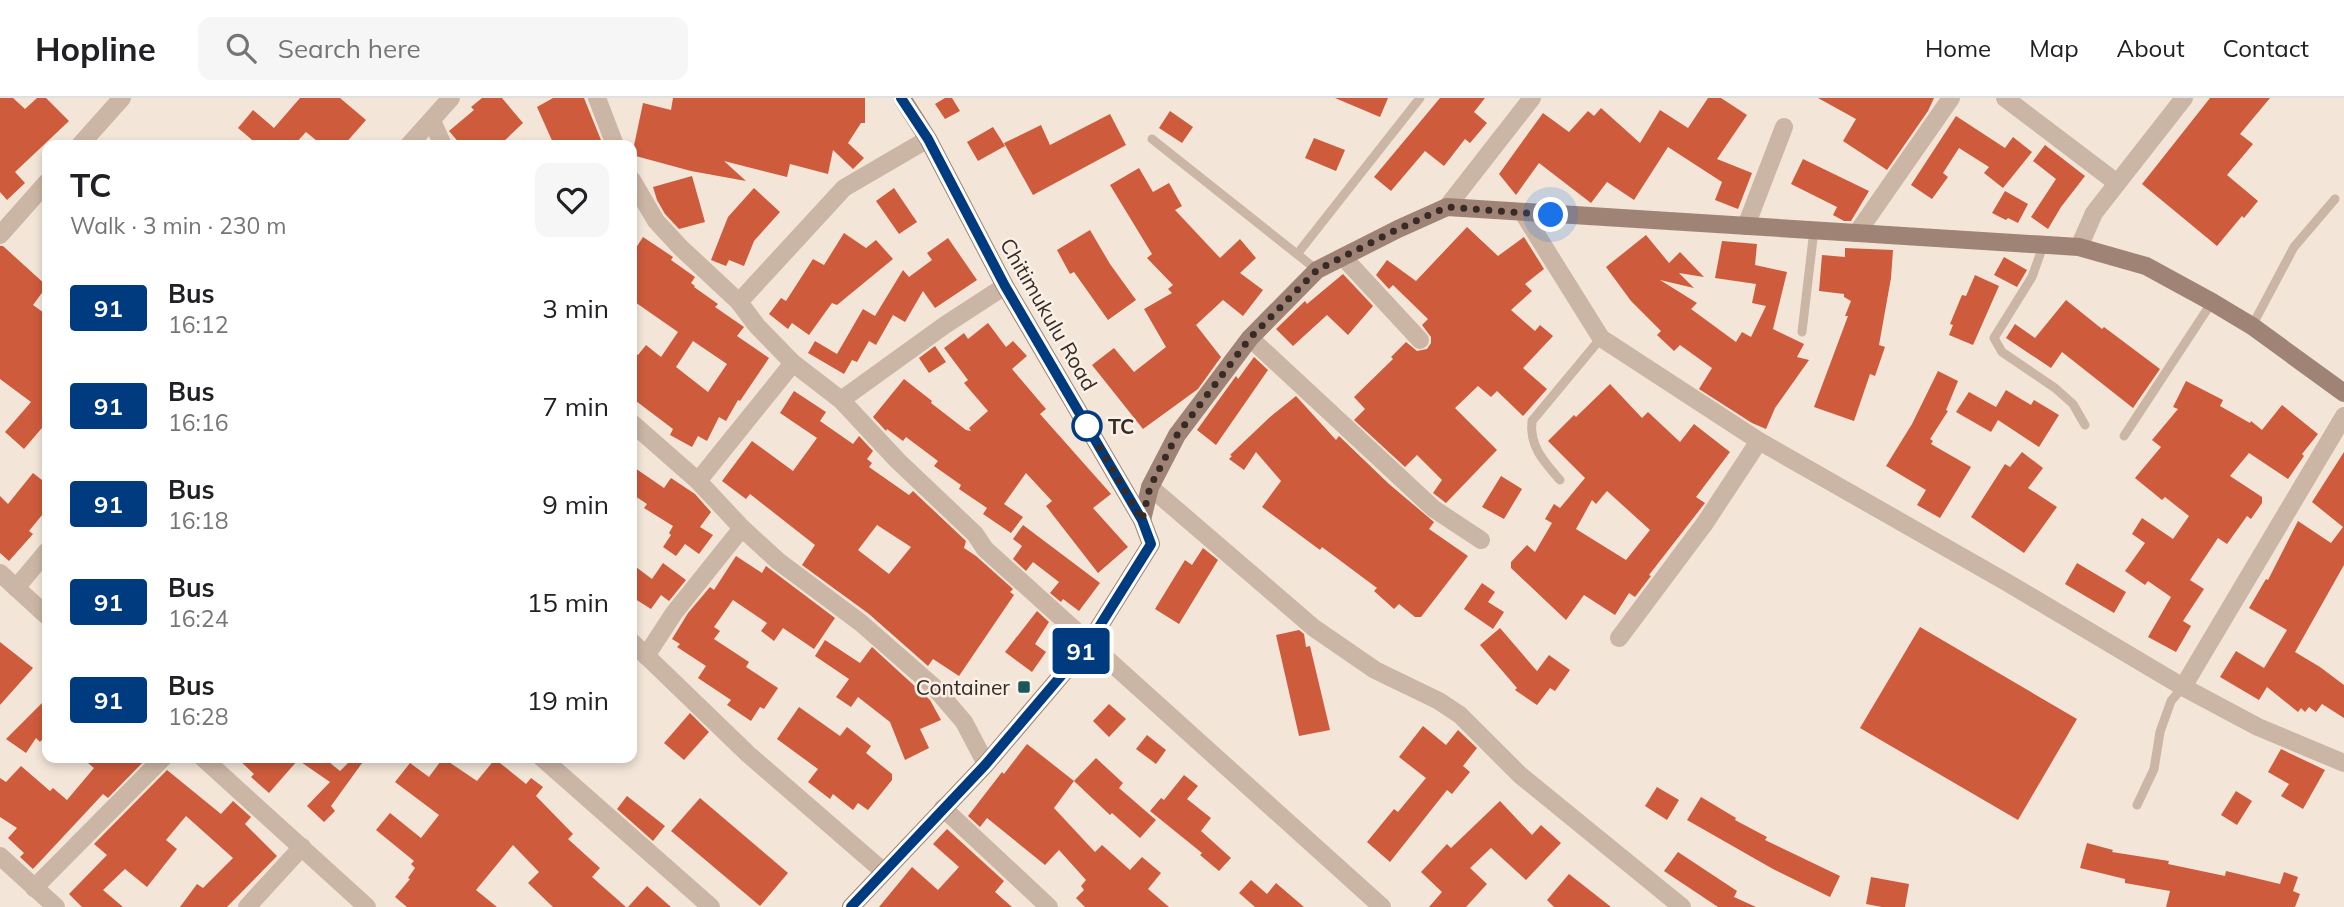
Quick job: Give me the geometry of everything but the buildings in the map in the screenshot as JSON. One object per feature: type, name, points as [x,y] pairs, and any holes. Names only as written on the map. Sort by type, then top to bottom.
[{"type":"street","points":[[84,140],[122,98]]},
{"type":"street","points":[[414,140],[451,98]]},
{"type":"street","points":[[597,98],[613,140]]},
{"type":"street","name":"Chitimukulu Road","points":[[851,907],[986,764],[1089,643],[1151,544],[1142,520],[1005,286],[928,139],[902,98]]},
{"type":"street","points":[[1142,520],[1150,487],[1177,435],[1250,338],[1317,270],[1447,207],[1532,98]]},
{"type":"street","points":[[1857,233],[1951,98]]},
{"type":"street","points":[[2005,98],[2118,183]]},
{"type":"street","points":[[2079,247],[2094,213],[2184,98]]},
{"type":"street","points":[[432,121],[441,140]]},
{"type":"street","points":[[1746,226],[1784,127]]},
{"type":"street","points":[[739,302],[844,188],[928,139]]},
{"type":"street","points":[[0,234],[42,188]]},
{"type":"street","points":[[637,189],[656,221],[681,248],[739,302],[757,326],[793,363],[841,400],[898,461],[975,534],[985,549],[1382,907]]},
{"type":"street","points":[[1447,207],[2079,247],[2146,266],[2212,302],[2252,326],[2344,393]]},
{"type":"street","points":[[1523,213],[1601,338],[1759,441],[2008,583],[2183,687],[2258,727],[2344,763]]},
{"type":"street","points":[[1343,257],[1420,340]]},
{"type":"street","points":[[841,400],[945,325],[1005,286]]},
{"type":"street","points":[[1250,338],[1434,509],[1481,540]]},
{"type":"street","points":[[698,481],[793,363]]},
{"type":"street","points":[[2183,687],[2344,416]]},
{"type":"street","points":[[637,427],[698,481],[742,528],[778,561],[861,623],[934,687],[964,722],[986,764]]},
{"type":"street","points":[[1619,638],[1705,523],[1759,441]]},
{"type":"street","points":[[1150,487],[1314,628],[1375,670],[1440,701],[1460,715],[1520,775],[1682,907]]},
{"type":"street","points":[[646,656],[674,613],[742,528]]},
{"type":"street","points":[[16,588],[42,557]]},
{"type":"street","points":[[0,573],[42,611]]},
{"type":"street","points":[[637,647],[748,754],[883,871]]},
{"type":"street","points":[[34,888],[158,763]]},
{"type":"street","points":[[209,763],[367,907]]},
{"type":"street","points":[[548,763],[711,907]]},
{"type":"street","points":[[943,808],[1049,907]]},
{"type":"street","points":[[247,907],[302,847]]},
{"type":"street","points":[[0,856],[56,907]]},
{"type":"lane","points":[[1298,253],[1420,98]]},
{"type":"lane","points":[[1152,139],[1317,270]]},
{"type":"lane","points":[[2252,326],[2294,247],[2335,199]]},
{"type":"lane","points":[[1802,332],[1814,230]]},
{"type":"lane","points":[[2043,246],[2032,277],[1994,338],[2002,352],[2055,387],[2073,404],[2085,425]]},
{"type":"lane","points":[[2124,436],[2212,302]]},
{"type":"lane","points":[[1560,480],[1540,458],[1531,433],[1532,421],[1601,338]]},
{"type":"lane","points":[[2137,806],[2154,769],[2171,701],[2183,687]]},
{"type":"bus line","name":"91","points":[[851,907],[986,764],[1089,643],[1151,544],[1142,520],[1005,286],[928,139],[901,98]]},
{"type":"place","name":"TC","points":[[1087,426]]},
{"type":"place","name":"Container","points":[[1024,687]]},
{"type":"route","points":[[1087,426],[1142,520],[1150,487],[1177,435],[1250,338],[1317,270],[1447,207],[1551,215]]}]
